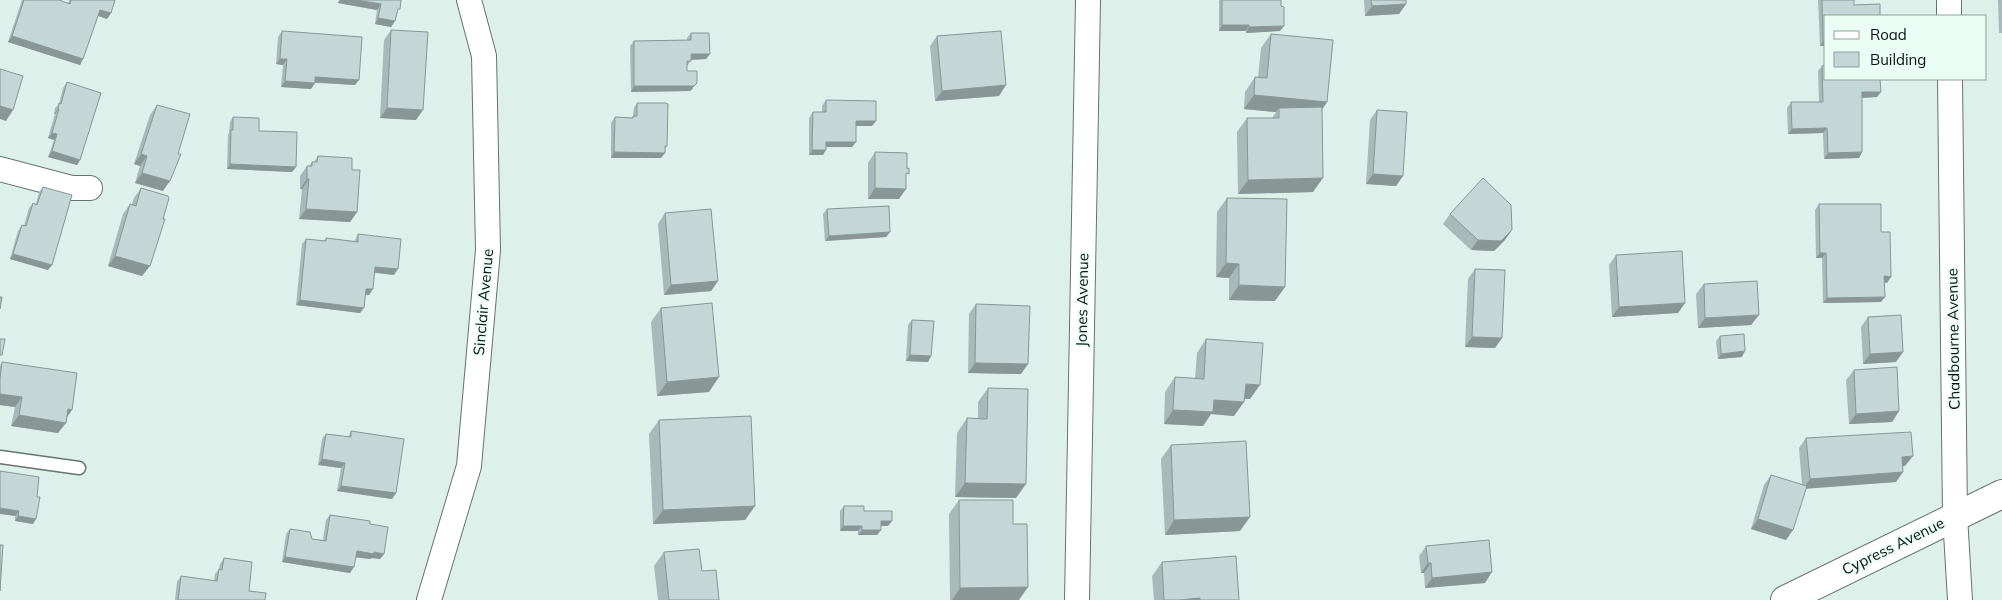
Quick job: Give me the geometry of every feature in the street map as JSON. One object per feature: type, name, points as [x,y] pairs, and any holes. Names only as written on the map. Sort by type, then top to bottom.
[{"type":"street","name":"Sinclair Avenue","points":[[429,600],[469,466],[488,250],[484,56],[469,0]]},
{"type":"street","name":"Jones Avenue","points":[[1077,600],[1088,0]]},
{"type":"street","points":[[1949,0],[1949,15]]},
{"type":"street","name":"Chadbourne Avenue","points":[[1950,80],[1955,516],[1960,600]]},
{"type":"street","points":[[0,169],[72,188],[90,188]]},
{"type":"street","name":"Cypress Avenue","points":[[1785,600],[2002,494]]},
{"type":"lane","points":[[0,457],[78,468]]},
{"type":"building","points":[[24,0],[59,0],[70,4],[71,0],[115,0],[111,13],[100,10],[83,59],[12,36]]},
{"type":"building","points":[[356,0],[401,0],[400,9],[398,9],[395,21],[378,18],[381,4]]},
{"type":"building","points":[[1222,0],[1281,0],[1281,6],[1284,7],[1284,26],[1249,27],[1249,25],[1222,25]]},
{"type":"building","points":[[1371,0],[1406,0],[1406,4],[1372,6]]},
{"type":"building","points":[[1822,0],[1854,0],[1854,5],[1880,4],[1880,15],[1824,15],[1823,41]]},
{"type":"building","points":[[391,30],[428,32],[423,110],[387,108]]},
{"type":"building","points":[[282,31],[362,37],[359,80],[315,77],[315,83],[285,81],[287,59],[280,59]]},
{"type":"building","points":[[1001,31],[1006,85],[942,91],[937,36]]},
{"type":"building","points":[[691,33],[709,33],[710,54],[691,54],[691,61],[687,61],[687,71],[697,71],[697,83],[694,86],[634,86],[634,41],[691,40]]},
{"type":"building","points":[[1271,34],[1333,40],[1327,102],[1254,95],[1255,77],[1267,78]]},
{"type":"building","points":[[1822,66],[1824,66],[1824,80],[1880,80],[1881,92],[1862,92],[1862,152],[1828,153],[1827,128],[1792,129],[1791,102],[1823,102]]},
{"type":"building","points":[[0,69],[23,76],[13,110],[0,106]]},
{"type":"building","points":[[67,82],[101,93],[80,160],[52,151],[57,134],[52,133],[59,103],[61,104]]},
{"type":"building","points":[[826,100],[876,101],[876,121],[856,121],[856,142],[826,142],[826,150],[812,150],[813,112],[826,112]]},
{"type":"building","points":[[637,103],[668,104],[667,146],[665,146],[665,153],[614,152],[615,117],[633,118],[633,116],[637,116]]},
{"type":"building","points":[[157,105],[190,114],[178,154],[181,154],[170,181],[142,173],[147,156],[141,154]]},
{"type":"building","points":[[1322,107],[1323,178],[1248,180],[1247,118],[1279,118],[1279,108]]},
{"type":"building","points":[[1377,110],[1407,112],[1403,176],[1373,174]]},
{"type":"building","points":[[233,117],[259,118],[259,131],[297,132],[296,167],[230,164]]},
{"type":"building","points":[[875,152],[907,153],[907,169],[909,168],[909,174],[906,173],[906,189],[875,188]]},
{"type":"building","points":[[318,156],[352,158],[352,170],[360,170],[357,212],[306,209],[309,179],[307,179],[307,166],[312,166],[312,162],[317,162]]},
{"type":"building","points":[[1483,178],[1511,205],[1512,230],[1501,241],[1478,240],[1450,214]]},
{"type":"building","points":[[43,187],[72,195],[52,265],[13,254],[22,225],[26,226],[33,203],[37,205]]},
{"type":"building","points":[[141,188],[168,196],[169,198],[163,219],[165,219],[150,266],[115,256],[130,204],[136,206]]},
{"type":"building","points":[[1227,198],[1287,199],[1285,287],[1239,285],[1239,264],[1226,263]]},
{"type":"building","points":[[1819,204],[1881,204],[1881,232],[1890,232],[1891,277],[1884,276],[1885,297],[1827,298],[1826,253],[1820,253]]},
{"type":"building","points":[[889,206],[890,232],[829,236],[827,209]]},
{"type":"building","points":[[711,209],[718,281],[671,285],[665,213]]},
{"type":"building","points":[[358,234],[401,239],[398,269],[375,267],[373,289],[366,289],[364,308],[300,300],[306,239],[326,241],[326,238],[358,242]]},
{"type":"building","points":[[1682,251],[1685,303],[1619,307],[1616,255]]},
{"type":"building","points":[[1475,269],[1505,270],[1502,338],[1472,337]]},
{"type":"building","points":[[1757,281],[1759,315],[1705,318],[1704,284]]},
{"type":"building","points":[[712,303],[719,377],[667,382],[661,308]]},
{"type":"building","points":[[976,304],[1030,306],[1028,364],[975,363]]},
{"type":"building","points":[[1901,315],[1903,352],[1870,354],[1868,317]]},
{"type":"building","points":[[912,320],[934,321],[931,356],[910,355]]},
{"type":"building","points":[[1744,334],[1745,351],[1721,354],[1720,336]]},
{"type":"building","points":[[0,339],[5,339],[2,355],[0,355]]},
{"type":"building","points":[[1206,339],[1263,343],[1260,385],[1246,384],[1244,402],[1214,400],[1213,412],[1173,410],[1175,377],[1204,379]]},
{"type":"building","points":[[2,362],[77,373],[72,410],[68,409],[66,423],[19,415],[22,397],[0,394]]},
{"type":"building","points":[[1897,367],[1899,411],[1856,414],[1854,370]]},
{"type":"building","points":[[988,388],[1028,389],[1026,484],[965,483],[967,418],[987,419]]},
{"type":"building","points":[[751,416],[755,506],[663,510],[659,420]]},
{"type":"building","points":[[351,431],[404,439],[396,493],[341,486],[345,463],[322,459],[326,434],[351,437]]},
{"type":"building","points":[[1911,432],[1913,456],[1902,457],[1903,472],[1810,479],[1806,438]]},
{"type":"building","points":[[1246,441],[1250,517],[1174,520],[1171,445]]},
{"type":"building","points":[[0,471],[39,477],[37,497],[40,497],[36,519],[18,516],[19,511],[0,508]]},
{"type":"building","points":[[1771,475],[1807,486],[1793,530],[1758,519]]},
{"type":"building","points":[[959,500],[1013,500],[1013,524],[1027,524],[1028,587],[960,588]]},
{"type":"building","points":[[844,506],[864,506],[864,511],[892,511],[892,521],[881,521],[881,530],[862,530],[862,526],[843,526]]},
{"type":"building","points":[[330,515],[370,521],[370,524],[388,527],[384,554],[357,551],[354,567],[285,557],[290,529],[310,532],[312,539],[326,541]]},
{"type":"building","points":[[1489,540],[1492,572],[1432,578],[1431,563],[1428,563],[1426,546]]},
{"type":"building","points":[[0,545],[3,545],[0,591]]},
{"type":"building","points":[[699,549],[702,571],[716,570],[719,600],[669,600],[664,552]]},
{"type":"building","points":[[1236,556],[1239,600],[1200,600],[1200,598],[1164,600],[1162,562]]},
{"type":"building","points":[[224,558],[252,562],[249,591],[266,593],[265,600],[178,600],[181,576],[217,581],[219,569],[222,570]]}]
